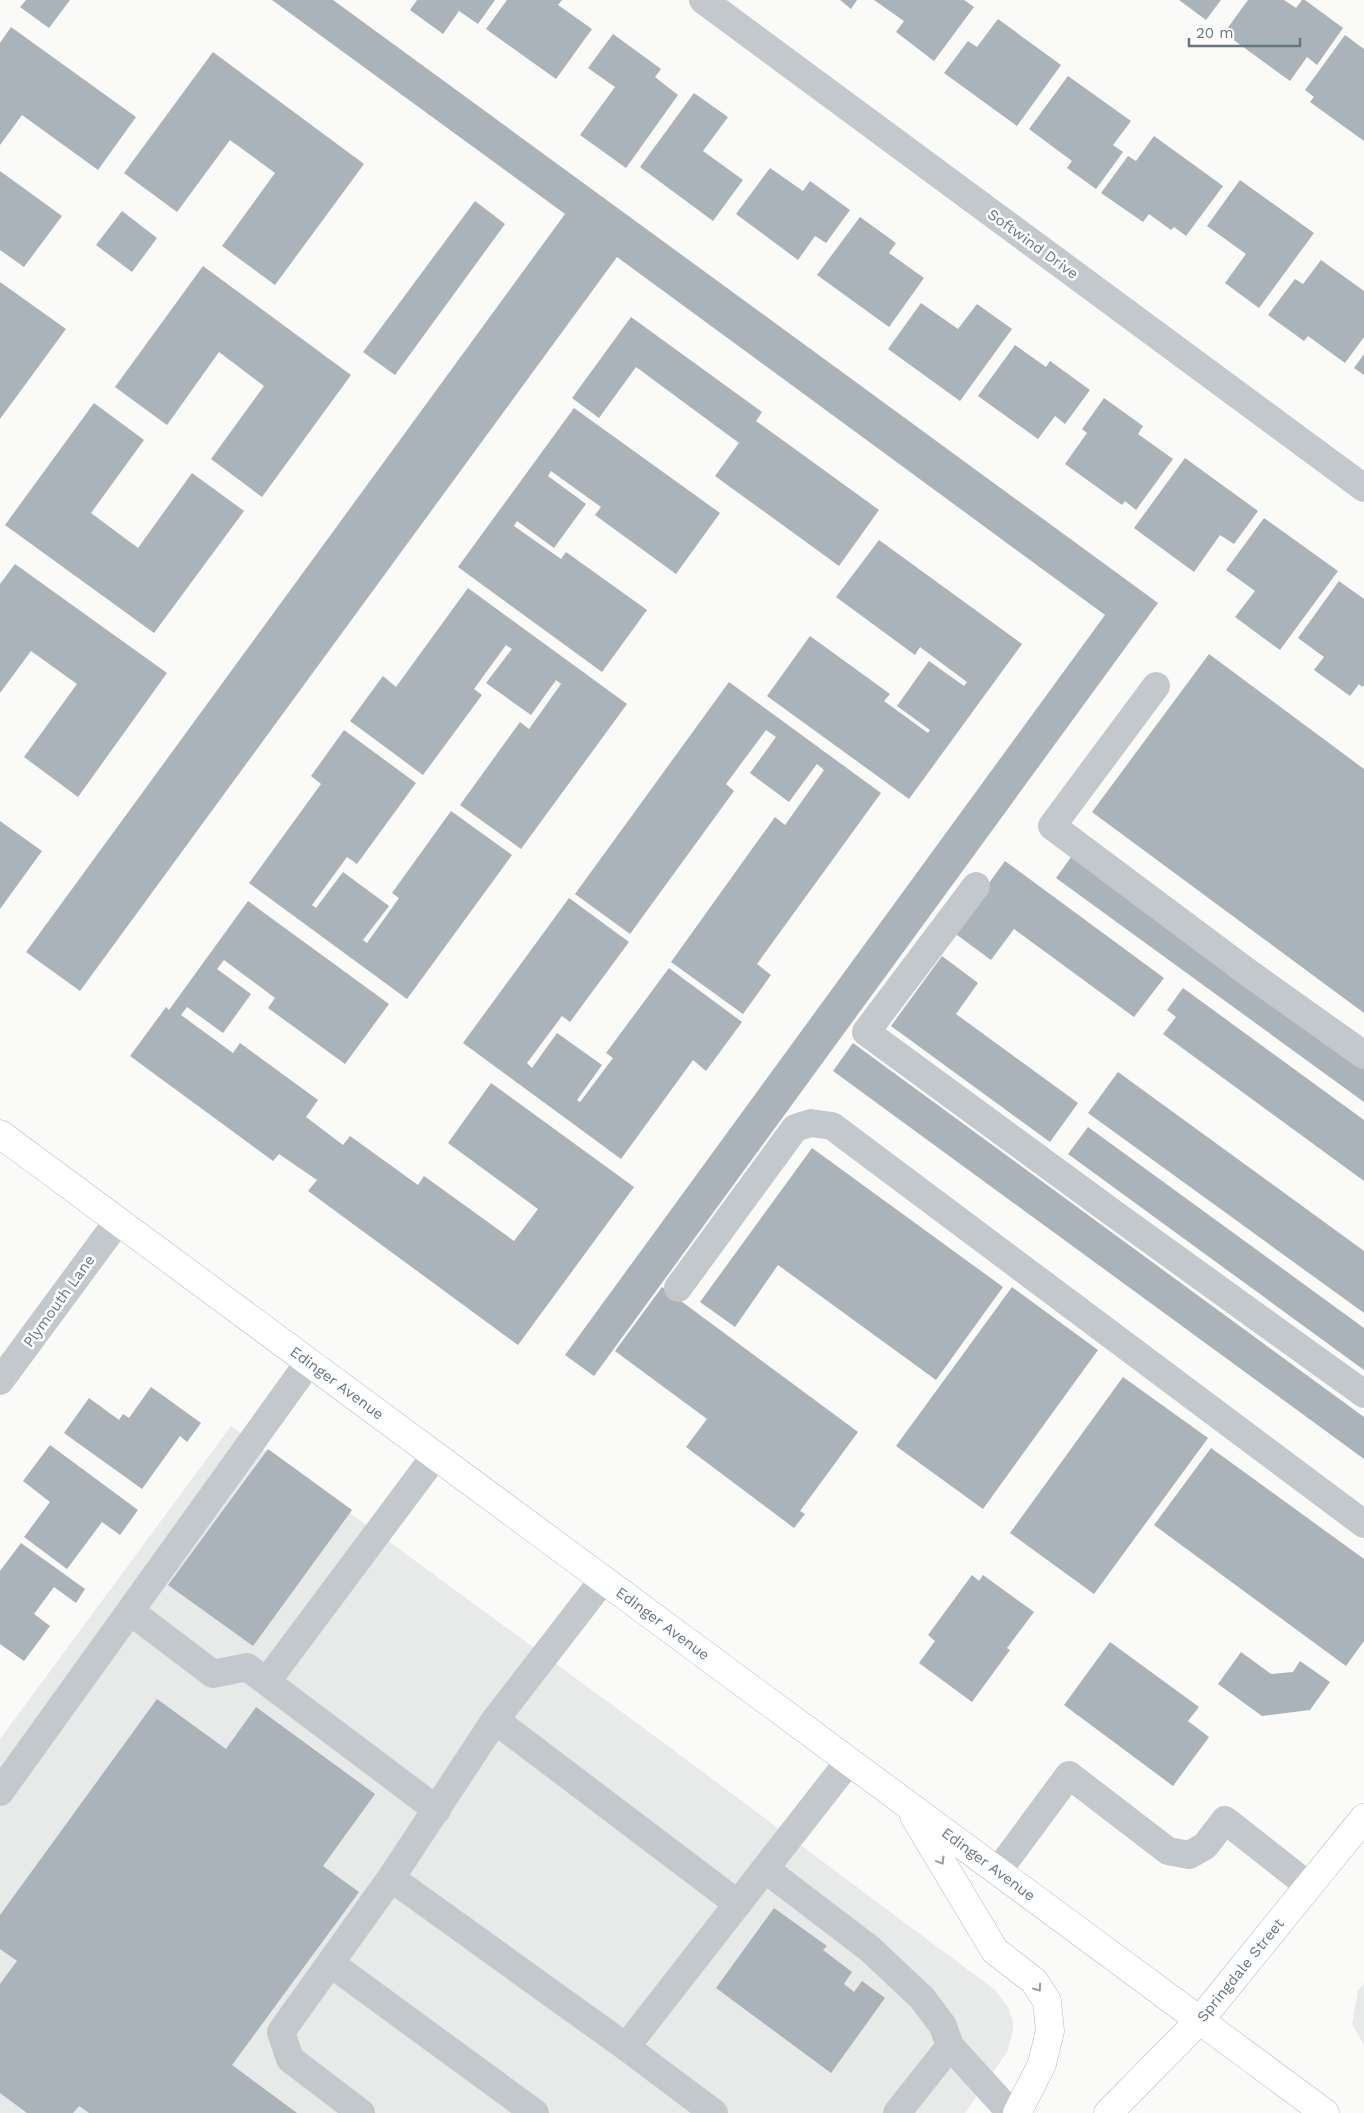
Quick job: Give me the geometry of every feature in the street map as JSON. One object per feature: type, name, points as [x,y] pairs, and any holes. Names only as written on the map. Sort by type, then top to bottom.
[{"type":"main road","name":"Edinger Avenue","points":[[0,1134],[1325,2113]]},
{"type":"main road","points":[[907,1804],[995,1951],[1034,1981],[1047,2001],[1050,2031],[1042,2064],[1017,2113]]},
{"type":"main road","name":"Springdale Street","points":[[1108,2113],[1200,2020],[1364,1818]]},
{"type":"street","name":"Softwind Drive","points":[[703,0],[1364,488]]},
{"type":"street","points":[[1156,686],[1052,826],[1246,971],[1364,1055]]},
{"type":"street","points":[[976,886],[866,1032],[1105,1208],[1364,1394]]},
{"type":"street","points":[[678,1288],[795,1128],[811,1123],[832,1126],[1364,1524]]},
{"type":"street","name":"Plymouth Lane","points":[[0,1381],[118,1221]]},
{"type":"street","points":[[0,1792],[309,1362]]},
{"type":"street","points":[[267,1682],[435,1456]]},
{"type":"street","points":[[361,2113],[290,2059],[282,2032],[437,1810],[495,1720],[603,1580]]},
{"type":"street","points":[[130,1612],[213,1674],[247,1667],[437,1810]]},
{"type":"street","points":[[495,1720],[738,1904]]},
{"type":"street","points":[[626,2047],[849,1761]]},
{"type":"street","points":[[998,1871],[1069,1776],[1168,1851],[1189,1855],[1205,1846],[1225,1820],[1309,1886]]},
{"type":"street","points":[[765,1869],[870,1949],[922,1998],[944,2026],[950,2046],[1011,2113]]},
{"type":"street","points":[[390,1878],[626,2047],[714,2113]]},
{"type":"street","points":[[330,1963],[535,2113]]},
{"type":"street","points":[[897,2113],[950,2046]]},
{"type":"shaded area","points":[[231,1426],[664,1743],[995,1990],[1008,2007],[1013,2021],[1013,2032],[1007,2052],[965,2113],[0,2113],[0,1739]]},
{"type":"shaded area","points":[[1364,1983],[1364,2045],[1352,2024],[1358,1991]]},
{"type":"building","points":[[26,0],[70,0],[49,28],[20,7]]},
{"type":"building","points":[[272,0],[333,0],[1158,603],[594,1376],[565,1355],[1105,615],[617,257],[80,991],[26,952],[565,214]]},
{"type":"building","points":[[417,0],[495,0],[478,24],[459,11],[443,34],[410,10]]},
{"type":"building","points":[[507,0],[562,0],[558,5],[592,29],[556,79],[486,29]]},
{"type":"building","points":[[840,0],[857,0],[851,9]]},
{"type":"building","points":[[874,0],[964,0],[974,7],[934,61],[896,32],[904,21]]},
{"type":"building","points":[[1179,0],[1221,0],[1206,20]]},
{"type":"building","points":[[1248,0],[1284,0],[1296,8],[1302,0],[1305,0],[1343,28],[1317,65],[1307,57],[1290,81],[1224,33]]},
{"type":"building","points":[[998,19],[1061,65],[1017,126],[944,73],[968,41],[977,47]]},
{"type":"building","points":[[11,27],[136,117],[98,170],[22,115],[0,145],[0,43]]},
{"type":"building","points":[[613,34],[661,69],[655,77],[678,95],[626,168],[580,135],[615,87],[588,68]]},
{"type":"building","points":[[1345,35],[1364,49],[1364,141],[1310,102],[1314,97],[1305,90]]},
{"type":"building","points":[[213,52],[364,164],[275,285],[222,246],[275,173],[230,140],[177,212],[124,173]]},
{"type":"building","points":[[1068,76],[1131,121],[1113,145],[1123,152],[1096,189],[1067,168],[1072,161],[1029,129]]},
{"type":"building","points":[[694,93],[728,117],[703,151],[743,180],[713,221],[640,167]]},
{"type":"building","points":[[1154,136],[1223,186],[1186,236],[1174,227],[1171,230],[1149,214],[1143,222],[1101,193],[1128,156],[1136,161]]},
{"type":"building","points":[[770,168],[803,191],[810,181],[850,210],[826,243],[815,236],[798,260],[736,214]]},
{"type":"building","points":[[0,171],[62,216],[24,267],[0,250]]},
{"type":"building","points":[[1240,180],[1314,233],[1259,308],[1225,283],[1246,254],[1207,226]]},
{"type":"building","points":[[475,201],[505,224],[395,375],[363,352]]},
{"type":"building","points":[[122,211],[157,238],[132,272],[96,245]]},
{"type":"building","points":[[860,217],[896,243],[889,253],[924,278],[889,327],[817,275]]},
{"type":"building","points":[[1321,260],[1364,291],[1364,337],[1345,363],[1308,336],[1304,341],[1268,315],[1295,279],[1303,284]]},
{"type":"building","points":[[203,266],[351,375],[262,497],[211,459],[264,386],[219,352],[167,425],[115,387]]},
{"type":"building","points":[[0,282],[66,329],[0,419]]},
{"type":"building","points":[[921,303],[958,329],[977,304],[1012,329],[960,401],[888,349]]},
{"type":"building","points":[[631,317],[762,412],[756,421],[879,510],[839,566],[715,476],[739,443],[636,367],[599,418],[572,398]]},
{"type":"building","points":[[1015,345],[1046,367],[1050,361],[1090,390],[1065,424],[1055,416],[1038,439],[978,396]]},
{"type":"building","points":[[1364,354],[1364,375],[1354,368]]},
{"type":"building","points":[[1104,398],[1143,426],[1138,434],[1173,459],[1136,510],[1125,501],[1122,505],[1065,464],[1087,433],[1082,429]]},
{"type":"building","points":[[94,403],[144,440],[91,513],[138,548],[192,473],[244,511],[154,633],[5,525]]},
{"type":"building","points":[[574,408],[720,513],[676,574],[595,515],[601,507],[551,471],[548,476],[586,504],[554,548],[517,521],[514,526],[561,559],[566,552],[647,610],[602,672],[458,567]]},
{"type":"building","points":[[1185,458],[1258,511],[1234,544],[1220,535],[1194,572],[1134,528]]},
{"type":"building","points":[[1264,518],[1338,571],[1280,650],[1235,617],[1255,591],[1226,570]]},
{"type":"building","points":[[879,540],[1022,644],[909,799],[767,696],[810,636],[890,694],[884,701],[928,733],[930,730],[897,706],[929,661],[964,686],[967,682],[920,647],[915,655],[836,597]]},
{"type":"building","points":[[15,564],[167,673],[78,797],[24,757],[77,684],[31,651],[0,693],[0,584]]},
{"type":"building","points":[[1339,581],[1364,599],[1364,685],[1362,687],[1359,684],[1350,696],[1314,670],[1324,657],[1298,638]]},
{"type":"building","points":[[468,588],[627,704],[521,849],[460,805],[520,722],[529,729],[561,684],[556,680],[531,715],[486,683],[512,649],[506,645],[474,689],[482,695],[423,775],[350,721],[383,676],[396,687]]},
{"type":"building","points":[[1209,654],[1364,769],[1364,1013],[1092,812]]},
{"type":"building","points":[[729,682],[881,793],[757,964],[771,975],[743,1014],[671,962],[775,817],[785,825],[824,770],[817,764],[789,802],[750,773],[776,737],[766,730],[726,784],[734,791],[630,934],[575,894]]},
{"type":"building","points":[[344,730],[416,783],[357,864],[347,857],[312,905],[316,908],[343,872],[389,906],[363,940],[367,943],[399,898],[392,893],[451,811],[512,855],[407,999],[249,883],[321,784],[311,776]]},
{"type":"building","points":[[0,821],[42,851],[0,909]]},
{"type":"building","points":[[1077,849],[1364,1058],[1364,1102],[1056,878]]},
{"type":"building","points":[[1005,861],[1164,978],[1134,1017],[1014,929],[991,960],[953,932]]},
{"type":"building","points":[[569,898],[629,942],[570,1022],[562,1016],[527,1063],[532,1068],[557,1033],[602,1065],[577,1100],[580,1102],[613,1058],[606,1053],[669,968],[742,1022],[706,1071],[693,1060],[621,1159],[463,1043]]},
{"type":"building","points":[[248,901],[389,1004],[345,1064],[268,1008],[275,998],[224,960],[217,969],[251,994],[223,1033],[187,1007],[181,1015],[233,1053],[240,1043],[318,1100],[306,1117],[343,1145],[350,1136],[418,1185],[424,1176],[514,1241],[538,1209],[448,1143],[491,1083],[634,1187],[518,1345],[308,1191],[317,1180],[279,1154],[273,1161],[130,1056],[166,1007],[169,1010]]},
{"type":"building","points":[[942,956],[978,983],[956,1014],[1078,1103],[1050,1142],[891,1026]]},
{"type":"building","points":[[1183,988],[1364,1120],[1364,1181],[1163,1034],[1176,1017],[1167,1010]]},
{"type":"building","points":[[853,1043],[1364,1417],[1364,1459],[833,1071]]},
{"type":"building","points":[[1118,1072],[1364,1251],[1364,1313],[1088,1113]]},
{"type":"building","points":[[1088,1127],[1364,1328],[1364,1370],[1068,1154]]},
{"type":"building","points":[[812,1148],[1003,1287],[936,1380],[778,1265],[735,1327],[700,1302]]},
{"type":"building","points":[[662,1287],[858,1432],[800,1511],[805,1514],[794,1528],[686,1447],[707,1419],[615,1351]]},
{"type":"building","points":[[1012,1287],[1098,1350],[983,1509],[896,1446]]},
{"type":"building","points":[[1123,1377],[1208,1438],[1094,1594],[1010,1533]]},
{"type":"building","points":[[151,1387],[201,1423],[187,1442],[180,1436],[142,1489],[64,1433],[89,1398],[119,1420],[123,1414],[129,1418]]},
{"type":"building","points":[[50,1445],[138,1510],[120,1535],[102,1522],[67,1569],[24,1537],[50,1502],[23,1481]]},
{"type":"building","points":[[1211,1448],[1364,1559],[1364,1641],[1346,1666],[1154,1525]]},
{"type":"building","points":[[268,1449],[352,1510],[253,1646],[168,1585]]},
{"type":"building","points":[[21,1543],[85,1589],[76,1603],[54,1587],[34,1614],[50,1626],[24,1661],[0,1644],[0,1571]]},
{"type":"building","points":[[972,1575],[979,1581],[983,1575],[1034,1612],[1007,1648],[1010,1650],[972,1702],[919,1663],[935,1641],[928,1635]]},
{"type":"building","points":[[1110,1642],[1199,1707],[1188,1721],[1209,1737],[1173,1786],[1064,1705]]},
{"type":"building","points":[[1241,1652],[1271,1674],[1293,1672],[1300,1661],[1330,1682],[1310,1710],[1262,1716],[1218,1684]]},
{"type":"building","points":[[157,1699],[226,1749],[256,1707],[375,1794],[323,1866],[359,1892],[232,2065],[297,2113],[89,2113],[79,2106],[73,2113],[27,2113],[0,2093],[0,1984],[17,1961],[0,1949],[0,1915]]},
{"type":"building","points":[[774,1908],[827,1946],[823,1950],[852,1972],[844,1984],[854,1992],[862,1981],[885,1998],[831,2073],[716,1988]]}]
